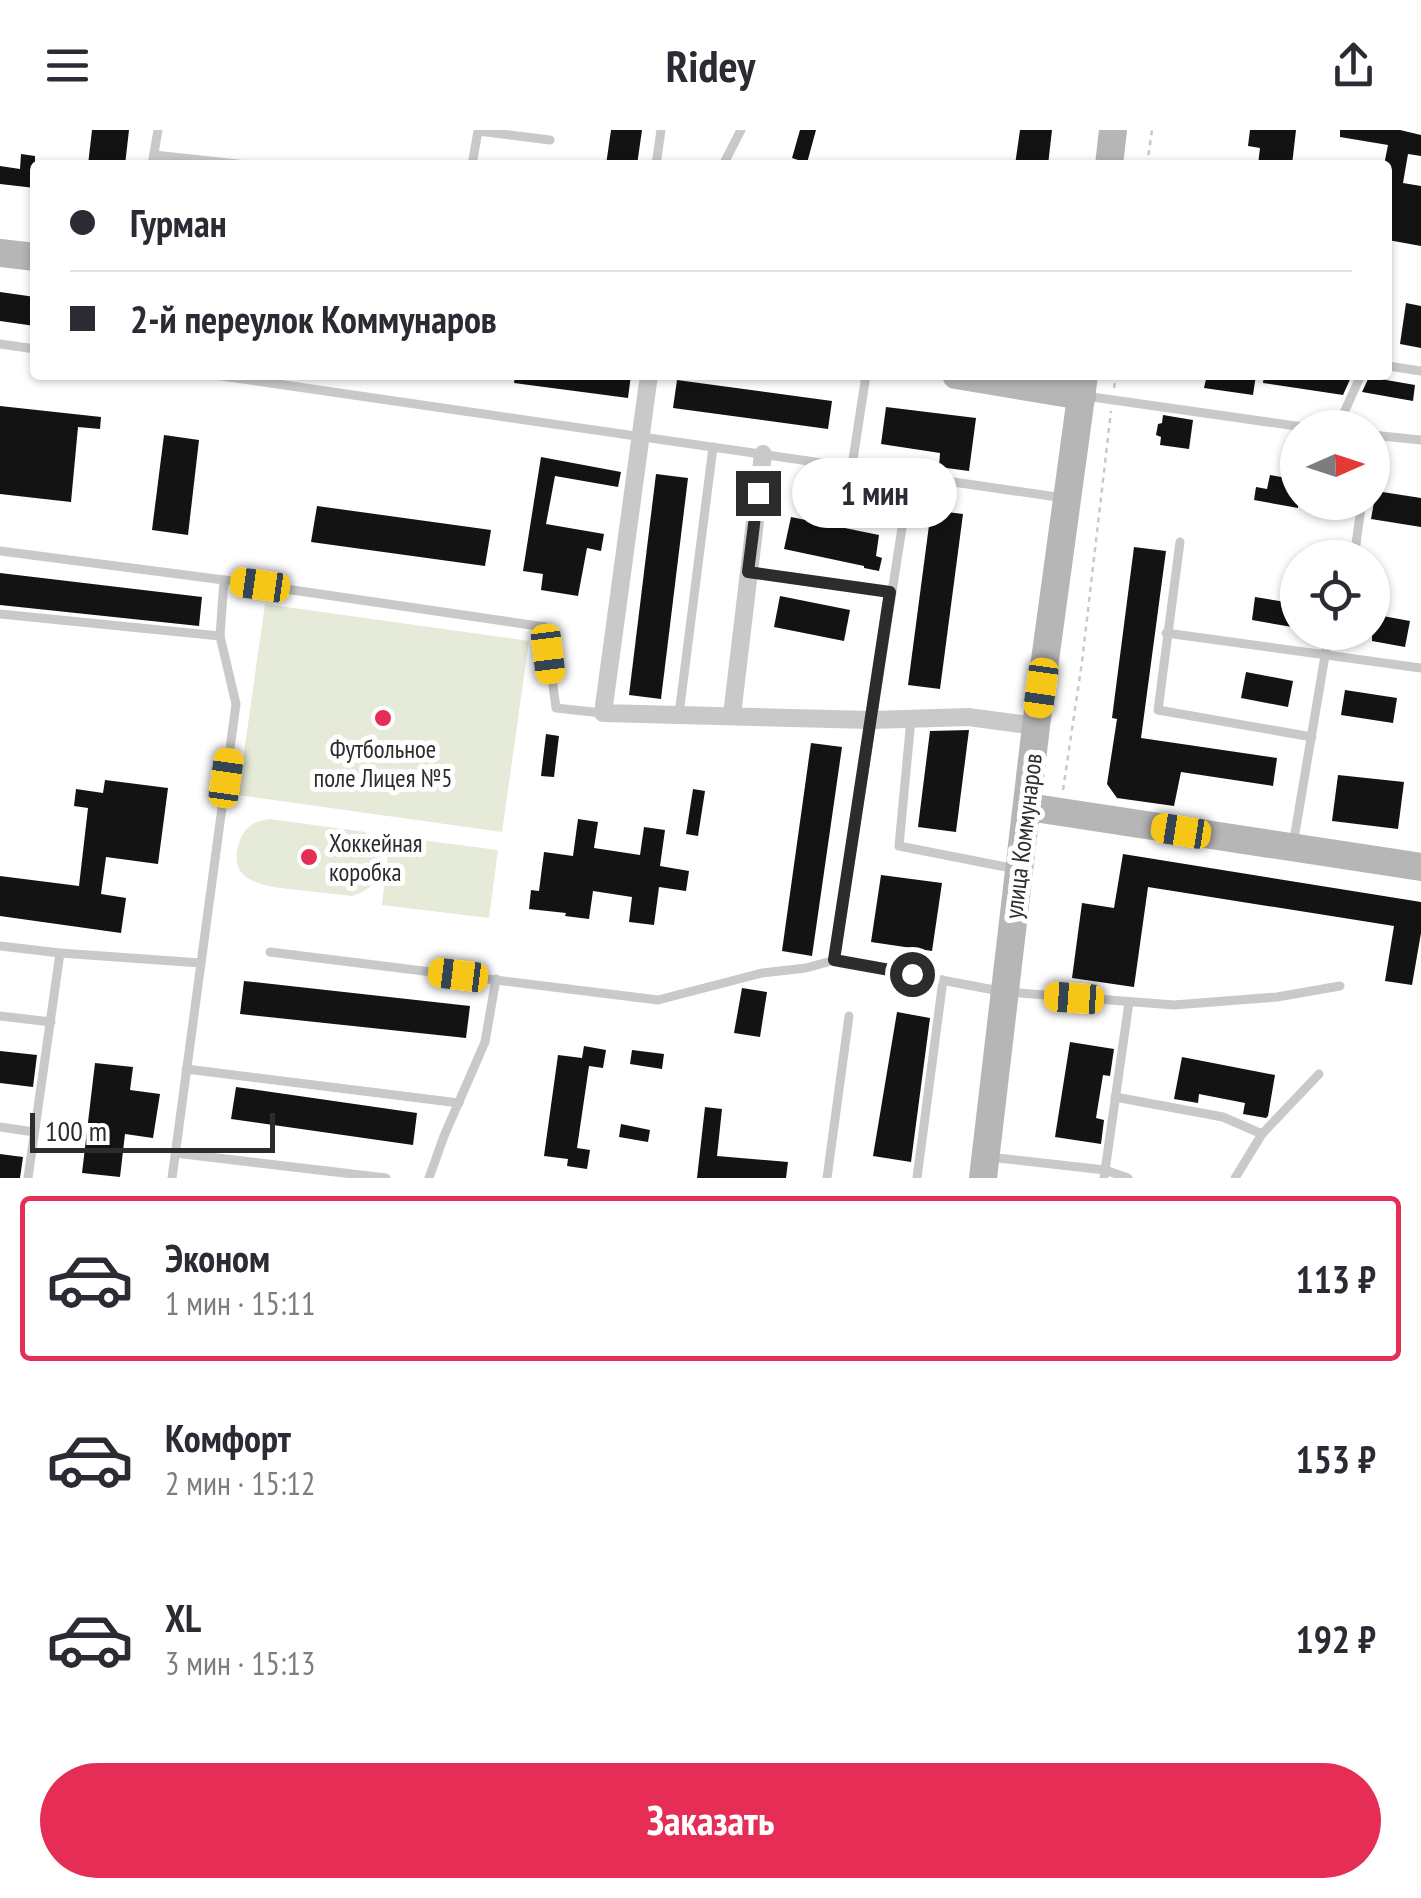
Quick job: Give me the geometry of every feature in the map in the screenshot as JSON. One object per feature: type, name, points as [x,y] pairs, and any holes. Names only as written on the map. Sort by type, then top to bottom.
[{"type":"main road","points":[[1110,160],[1113,130]]},
{"type":"main road","points":[[0,253],[30,256]]},
{"type":"main road","points":[[1020,380],[1083,385]]},
{"type":"main road","name":"улица Коммунаров","points":[[984,1168],[1036,726],[1083,385]]},
{"type":"main road","points":[[1028,808],[1421,867]]},
{"type":"street","points":[[648,380],[603,712],[871,720],[968,717],[1036,726]]},
{"type":"street","points":[[732,715],[763,454]]},
{"type":"lane","points":[[153,160],[158,130]]},
{"type":"lane","points":[[657,160],[662,130]]},
{"type":"lane","points":[[725,160],[740,130]]},
{"type":"lane","points":[[473,160],[478,131],[550,140]]},
{"type":"lane","points":[[0,344],[30,348]]},
{"type":"lane","points":[[1392,367],[1421,371]]},
{"type":"lane","points":[[250,380],[1067,498]]},
{"type":"lane","points":[[852,466],[865,380]]},
{"type":"lane","points":[[1346,410],[1359,380]]},
{"type":"lane","points":[[1083,385],[1112,400],[1280,424]]},
{"type":"lane","points":[[1390,437],[1421,440]]},
{"type":"lane","points":[[679,714],[713,447]]},
{"type":"lane","points":[[834,960],[910,476]]},
{"type":"lane","points":[[1180,542],[1158,710],[1312,737]]},
{"type":"lane","points":[[0,550],[214,577],[545,627],[556,708],[603,712]]},
{"type":"lane","points":[[748,572],[890,592]]},
{"type":"lane","points":[[172,1178],[236,704],[220,636],[224,580]]},
{"type":"lane","points":[[0,614],[220,636]]},
{"type":"lane","points":[[1166,633],[1421,668]]},
{"type":"lane","points":[[1293,848],[1326,650]]},
{"type":"lane","points":[[911,718],[899,846],[1018,869]]},
{"type":"lane","points":[[0,946],[200,963]]},
{"type":"lane","points":[[270,952],[658,1000],[834,960],[1004,992],[1174,1005],[1277,997],[1340,986]]},
{"type":"lane","points":[[28,1178],[60,953]]},
{"type":"lane","points":[[429,1178],[485,1042],[496,979]]},
{"type":"lane","points":[[917,1178],[943,980]]},
{"type":"lane","points":[[1104,1174],[1129,1002]]},
{"type":"lane","points":[[0,1016],[51,1022]]},
{"type":"lane","points":[[827,1178],[848,1016]]},
{"type":"lane","points":[[186,1069],[458,1102]]},
{"type":"lane","points":[[1235,1178],[1262,1134],[1319,1074]]},
{"type":"lane","points":[[1115,1097],[1223,1117],[1262,1134]]},
{"type":"lane","points":[[0,1127],[34,1132]]},
{"type":"lane","points":[[176,1154],[386,1178]]},
{"type":"lane","points":[[984,1168],[1128,1178]]},
{"type":"path","points":[[1147,160],[1152,130]]},
{"type":"path","points":[[1060,812],[1115,380]]},
{"type":"green space","name":"Футбольное поле Лицея №5","points":[[265,604],[529,641],[502,832],[238,795]]},
{"type":"green space","name":"Хоккейная коробка","points":[[270,819],[365,832],[379,850],[378,877],[352,896],[273,887],[251,880],[238,866],[240,840],[252,825]]},
{"type":"green space","points":[[390,836],[498,850],[489,918],[382,905]]},
{"type":"building","points":[[92,130],[129,130],[126,160],[89,160]]},
{"type":"building","points":[[611,130],[642,130],[638,160],[607,160]]},
{"type":"building","points":[[800,130],[816,130],[808,160],[792,158]]},
{"type":"building","points":[[1020,130],[1052,130],[1049,160],[1016,160]]},
{"type":"building","points":[[1250,130],[1296,130],[1293,160],[1259,160],[1260,148],[1248,146]]},
{"type":"building","points":[[1340,130],[1400,130],[1421,135],[1421,156],[1408,154],[1403,183],[1421,186],[1421,246],[1392,241],[1392,160],[1385,160],[1388,145],[1340,137]]},
{"type":"building","points":[[21,154],[35,156],[35,160],[30,160],[30,187],[0,184],[0,166],[20,169]]},
{"type":"building","points":[[0,292],[30,296],[30,325],[0,321]]},
{"type":"building","points":[[1406,303],[1421,306],[1421,348],[1400,344]]},
{"type":"building","points":[[514,380],[630,380],[628,398],[514,383]]},
{"type":"building","points":[[677,380],[832,401],[828,429],[673,408]]},
{"type":"building","points":[[1206,380],[1255,380],[1253,395],[1204,388]]},
{"type":"building","points":[[1263,380],[1350,380],[1343,395],[1263,383]]},
{"type":"building","points":[[1368,380],[1415,385],[1413,401],[1362,392]]},
{"type":"building","points":[[0,406],[101,417],[100,429],[78,427],[71,502],[0,494]]},
{"type":"building","points":[[886,407],[976,418],[969,471],[939,467],[940,453],[881,444]]},
{"type":"building","points":[[1163,415],[1193,420],[1189,449],[1160,445],[1161,437],[1156,435]]},
{"type":"building","points":[[164,435],[199,440],[188,535],[152,530]]},
{"type":"building","points":[[541,457],[621,472],[618,487],[555,476],[546,524],[604,534],[601,551],[587,548],[578,596],[541,590],[543,574],[523,571]]},
{"type":"building","points":[[656,474],[688,478],[661,699],[629,695]]},
{"type":"building","points":[[1270,475],[1280,477],[1280,505],[1254,500],[1256,487],[1267,489]]},
{"type":"building","points":[[1390,493],[1421,498],[1421,527],[1377,520],[1390,520]]},
{"type":"building","points":[[317,506],[491,530],[485,566],[311,542]]},
{"type":"building","points":[[931,510],[963,514],[940,689],[908,685]]},
{"type":"building","points":[[791,517],[879,535],[879,571],[784,549]]},
{"type":"building","points":[[1134,547],[1166,551],[1141,738],[1277,758],[1273,786],[1181,772],[1174,806],[1117,798],[1107,784]]},
{"type":"building","points":[[0,573],[202,597],[199,626],[0,605]]},
{"type":"building","points":[[780,596],[850,610],[844,641],[774,627]]},
{"type":"building","points":[[1255,597],[1280,601],[1280,625],[1252,620]]},
{"type":"building","points":[[1390,617],[1410,621],[1405,647],[1390,644]]},
{"type":"building","points":[[1246,672],[1293,681],[1288,707],[1241,698]]},
{"type":"building","points":[[1345,690],[1397,698],[1393,723],[1341,715]]},
{"type":"building","points":[[969,730],[956,832],[918,827],[930,731]]},
{"type":"building","points":[[546,734],[559,736],[554,777],[541,776]]},
{"type":"building","points":[[811,743],[842,747],[812,956],[782,951]]},
{"type":"building","points":[[1338,775],[1404,782],[1398,829],[1332,821]]},
{"type":"building","points":[[105,780],[168,788],[158,864],[106,857],[101,894],[126,898],[121,933],[0,916],[0,876],[79,886],[88,808],[74,806],[76,789],[103,793]]},
{"type":"building","points":[[693,789],[705,791],[698,836],[686,834]]},
{"type":"building","points":[[578,819],[598,822],[594,848],[640,855],[644,827],[665,830],[660,866],[689,871],[686,891],[659,887],[654,925],[629,922],[632,897],[593,891],[589,919],[529,909],[531,890],[539,891],[544,852],[573,856]]},
{"type":"building","points":[[1123,854],[1421,902],[1421,933],[1412,985],[1385,981],[1394,926],[1148,887],[1134,987],[1072,978],[1082,903],[1114,908]]},
{"type":"building","points":[[881,875],[942,883],[932,951],[871,942]]},
{"type":"building","points":[[244,981],[470,1006],[466,1038],[240,1014]]},
{"type":"building","points":[[742,988],[767,992],[760,1037],[734,1033]]},
{"type":"building","points":[[897,1012],[930,1018],[911,1162],[873,1156]]},
{"type":"building","points":[[1070,1042],[1114,1049],[1110,1076],[1103,1075],[1096,1118],[1104,1120],[1101,1144],[1055,1137]]},
{"type":"building","points":[[584,1046],[606,1050],[603,1068],[589,1066],[577,1148],[590,1150],[587,1169],[567,1166],[568,1159],[544,1156],[558,1055],[582,1058]]},
{"type":"building","points":[[632,1050],[664,1054],[662,1069],[630,1064]]},
{"type":"building","points":[[0,1051],[37,1055],[33,1087],[0,1083]]},
{"type":"building","points":[[1182,1057],[1275,1075],[1268,1116],[1243,1114],[1245,1103],[1199,1094],[1198,1103],[1174,1099]]},
{"type":"building","points":[[95,1063],[133,1067],[130,1090],[160,1094],[153,1138],[125,1134],[120,1177],[82,1173]]},
{"type":"building","points":[[236,1087],[417,1113],[413,1145],[231,1119]]},
{"type":"building","points":[[705,1107],[722,1109],[717,1156],[788,1162],[786,1178],[697,1178]]},
{"type":"building","points":[[621,1124],[650,1130],[648,1142],[619,1137]]},
{"type":"building","points":[[0,1154],[23,1157],[20,1178],[0,1178]]},
{"type":"place","name":"Футбольное поле Лицея №5","points":[[383,718]]},
{"type":"place","name":"Хоккейная коробка","points":[[309,857]]},
{"type":"route","points":[[758,493],[748,572],[890,592],[834,960],[912,974]]}]
